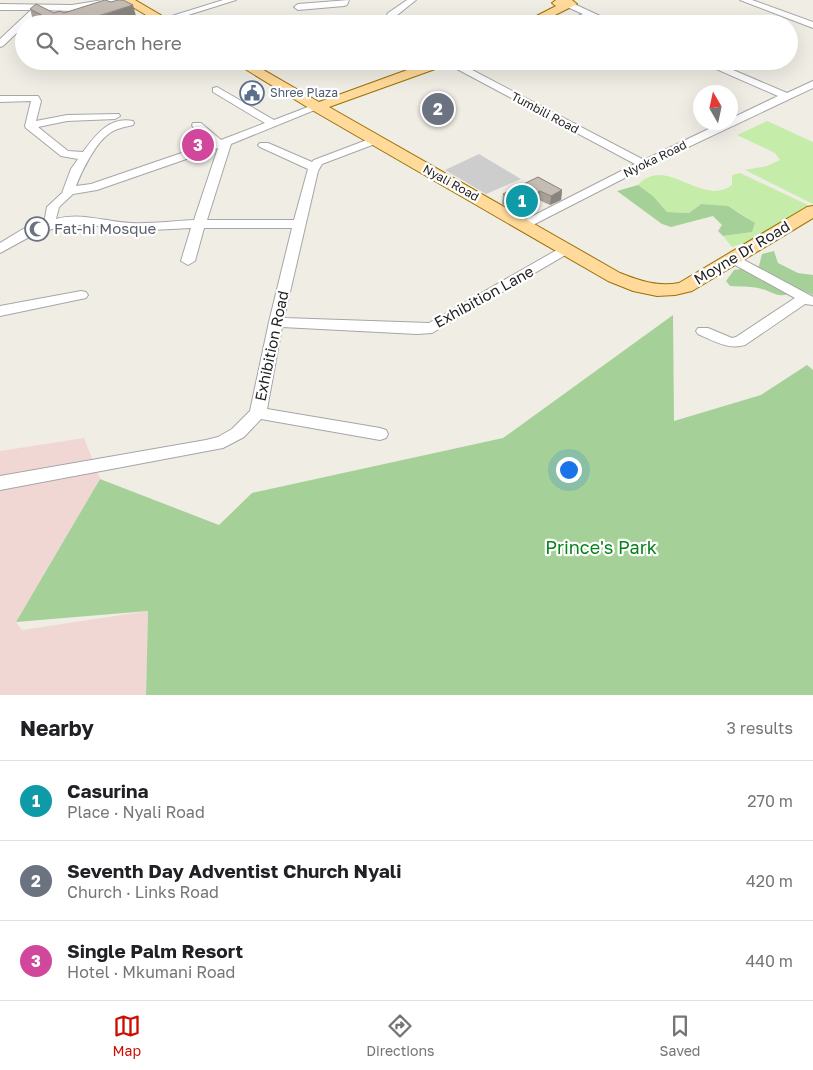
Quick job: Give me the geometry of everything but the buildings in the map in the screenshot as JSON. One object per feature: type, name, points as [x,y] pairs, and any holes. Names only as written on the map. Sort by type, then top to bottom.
[{"type":"main road","points":[[127,0],[154,15]]},
{"type":"main road","points":[[551,15],[566,2]]},
{"type":"main road","name":"Nyali Road","points":[[254,70],[629,284],[656,292],[668,291]]},
{"type":"main road","points":[[318,106],[420,70]]},
{"type":"main road","name":"Moyne Dr Road","points":[[668,291],[694,282],[813,211]]},
{"type":"street","points":[[0,7],[83,7],[117,0]]},
{"type":"street","points":[[187,15],[232,0]]},
{"type":"street","points":[[298,7],[344,3],[345,0]]},
{"type":"street","points":[[391,15],[412,0]]},
{"type":"street","points":[[744,0],[785,15]]},
{"type":"street","points":[[566,2],[590,14]]},
{"type":"street","points":[[30,15],[38,8]]},
{"type":"street","points":[[798,20],[813,25]]},
{"type":"street","points":[[1,42],[15,29]]},
{"type":"street","name":"Tumbili Road","points":[[463,70],[644,164]]},
{"type":"street","points":[[724,70],[786,96]]},
{"type":"street","name":"Nyoka Road","points":[[525,225],[644,164],[813,84]]},
{"type":"street","points":[[217,90],[273,124]]},
{"type":"street","points":[[0,99],[34,98],[36,101],[30,126]]},
{"type":"street","points":[[68,191],[93,187],[222,143],[318,106]]},
{"type":"street","points":[[30,126],[67,118],[115,116]]},
{"type":"street","points":[[50,225],[50,212],[53,206],[57,200],[67,195],[77,169],[103,131],[112,126],[129,123]]},
{"type":"street","points":[[197,124],[222,143]]},
{"type":"street","points":[[30,126],[32,130],[40,133],[65,154],[86,156]]},
{"type":"street","points":[[264,145],[316,165],[376,140]]},
{"type":"street","points":[[188,261],[222,143]]},
{"type":"street","points":[[286,144],[316,165]]},
{"type":"street","name":"Exhibition Road","points":[[0,483],[223,442],[238,433],[258,413],[276,322],[316,165]]},
{"type":"street","points":[[0,249],[28,232],[50,225],[77,220],[92,220],[131,227],[199,224],[300,224]]},
{"type":"street","name":"Exhibition Lane","points":[[276,322],[417,329],[432,328],[567,250]]},
{"type":"street","points":[[704,331],[731,343],[740,342],[809,300],[733,258]]},
{"type":"street","points":[[0,311],[81,295]]},
{"type":"street","points":[[258,413],[380,434]]},
{"type":"shaded area","points":[[479,154],[521,179],[486,194],[445,170]]},
{"type":"shaded area","points":[[84,438],[100,479],[16,622],[22,630],[148,611],[146,695],[0,695],[0,451]]},
{"type":"green space","points":[[767,121],[813,142],[813,204],[745,170],[767,166],[780,160],[775,153],[737,135]]},
{"type":"green space","points":[[740,173],[810,206],[768,235],[732,247],[723,236],[751,232],[755,224],[742,214],[730,208],[701,204],[689,213],[667,212],[653,196],[638,185],[649,177],[661,175],[672,177],[696,187],[720,190],[732,185],[732,175]]},
{"type":"green space","points":[[638,185],[653,196],[667,212],[689,213],[701,204],[728,206],[755,223],[752,232],[723,236],[718,231],[722,225],[713,216],[671,227],[662,224],[617,191]]},
{"type":"green space","points":[[774,251],[778,263],[798,273],[813,275],[813,295],[799,289],[786,295],[778,295],[758,288],[730,286],[726,281],[734,270],[759,266],[762,254]]},
{"type":"green space","name":"Prince's Park","points":[[673,315],[674,421],[761,395],[807,365],[813,370],[813,695],[146,695],[148,611],[16,622],[100,479],[219,525],[252,493],[503,438]]},
{"type":"place","name":"Shree Plaza","points":[[252,93]]},
{"type":"place","name":"Seventh Day Adventist Church Nyali","points":[[438,109]]},
{"type":"place","name":"Single Palm Resort","points":[[198,145]]},
{"type":"place","name":"Casurina","points":[[522,201]]},
{"type":"place","name":"Fat-hi Mosque","points":[[37,229]]}]
